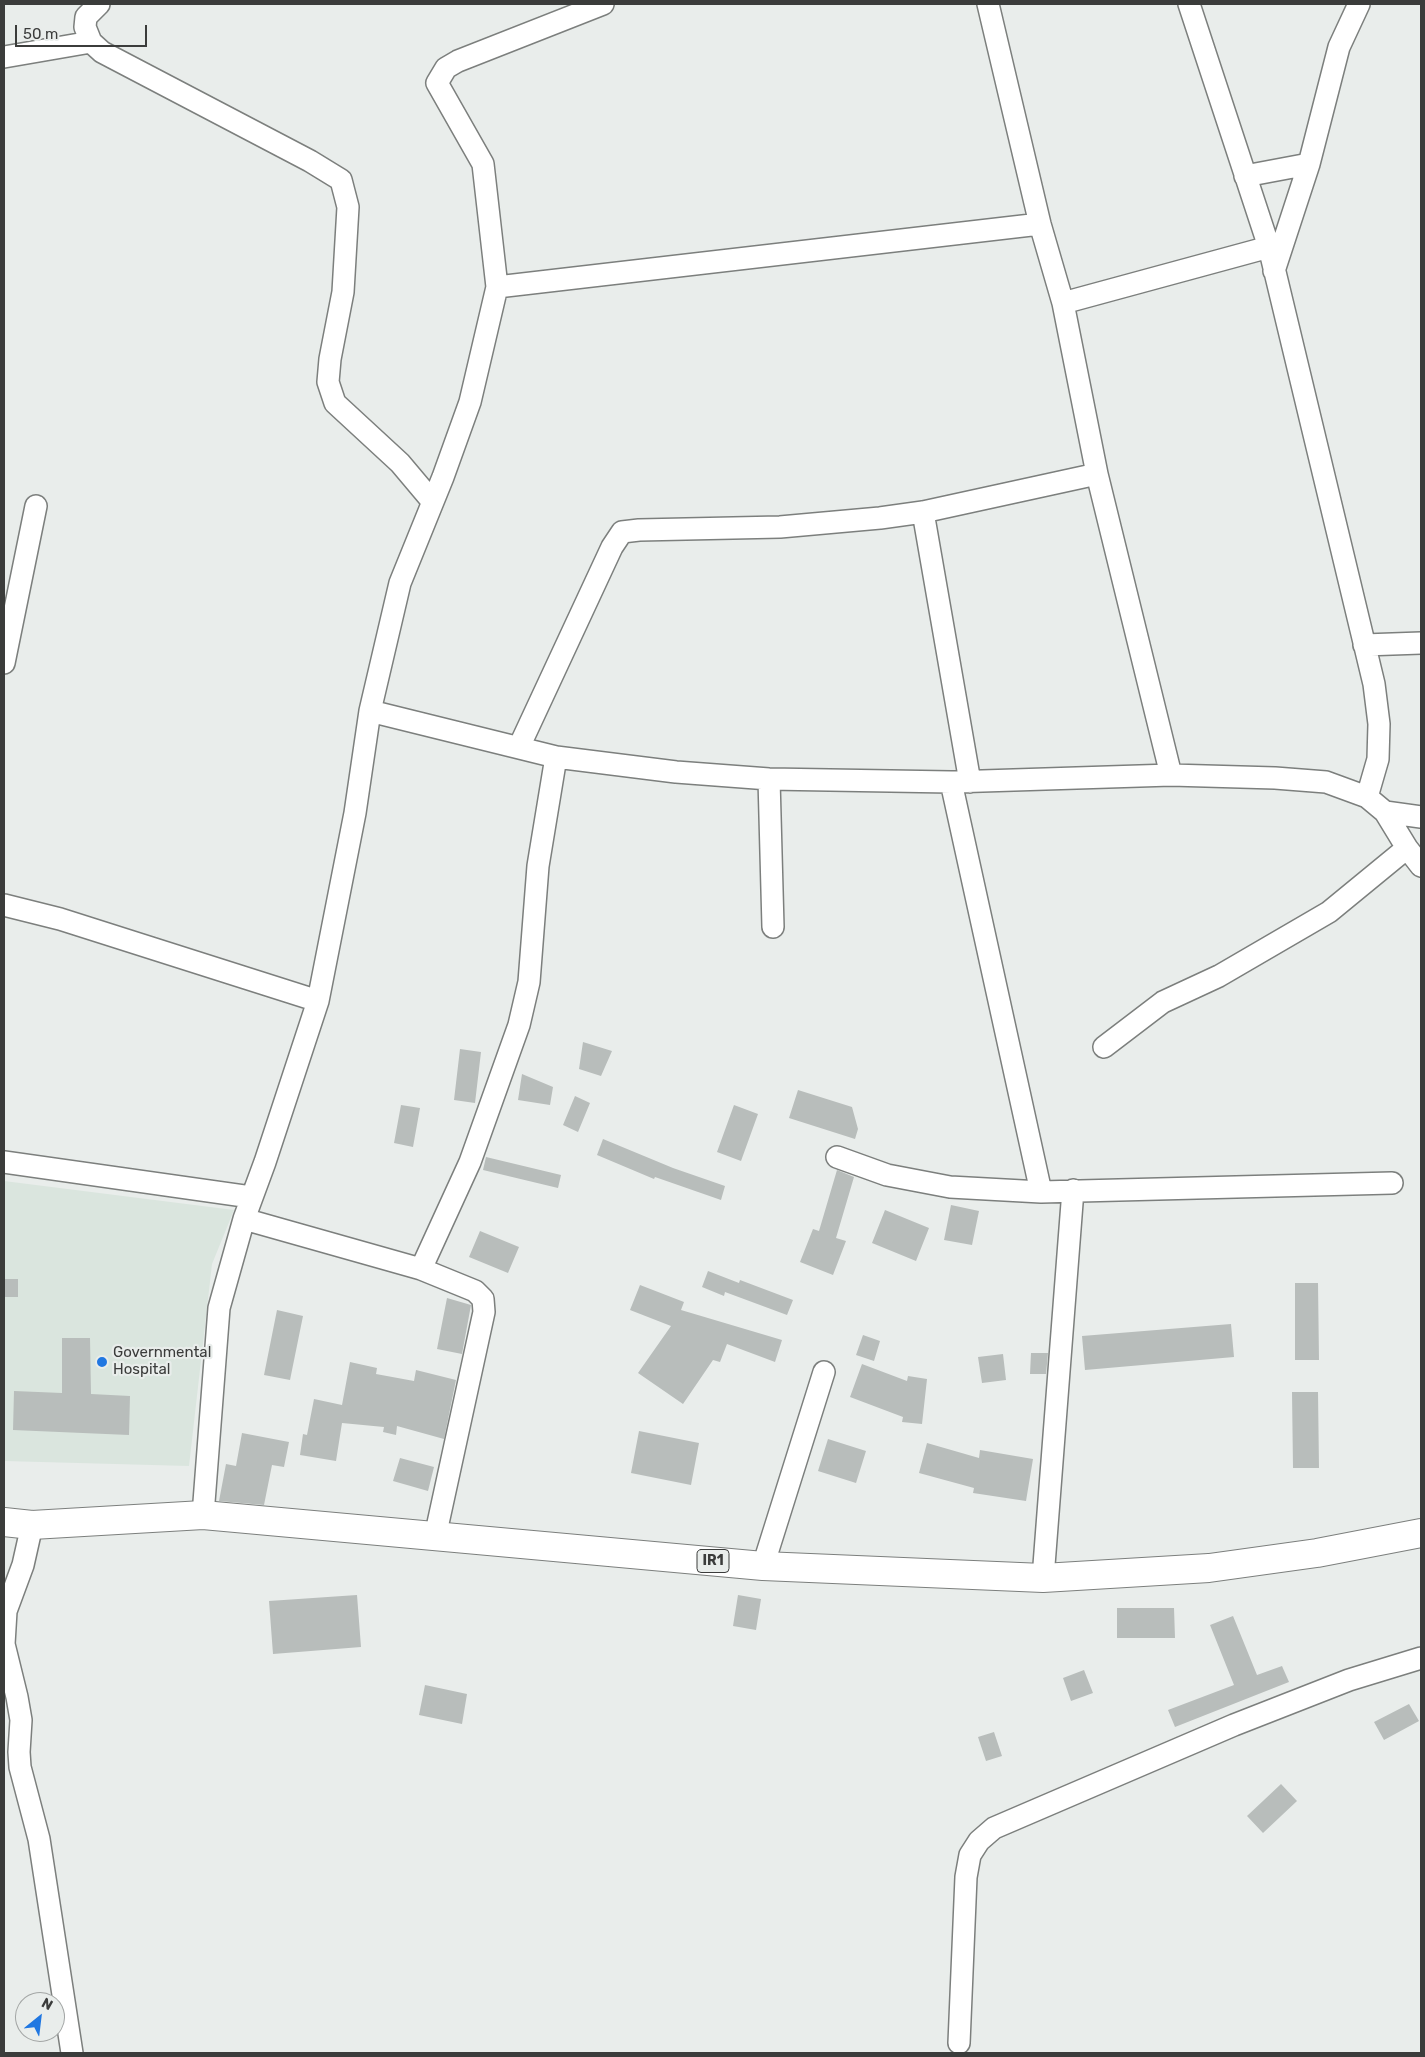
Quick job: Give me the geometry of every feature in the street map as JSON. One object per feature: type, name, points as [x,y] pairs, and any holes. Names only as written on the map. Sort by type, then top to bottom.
[{"type":"main road","name":"IR1","points":[[4,1522],[32,1525],[203,1515],[763,1566],[1042,1578],[1209,1568],[1317,1553],[1421,1533]]},
{"type":"street","points":[[99,4],[86,16],[85,27],[91,42],[102,52],[310,161],[341,180],[348,207],[342,292],[330,359],[328,382],[335,403],[400,463],[432,501]]},
{"type":"street","points":[[203,1515],[219,1308],[251,1197],[265,1162],[318,1001],[355,813],[370,711],[400,583],[470,402],[498,287],[483,164],[437,83],[446,68],[458,61],[603,4]]},
{"type":"street","points":[[988,4],[1040,224],[1064,304],[1097,474],[1170,775]]},
{"type":"street","points":[[1189,4],[1268,248],[1374,684],[1379,724],[1378,759],[1367,797]]},
{"type":"street","points":[[1274,271],[1308,164],[1339,46],[1359,4]]},
{"type":"street","points":[[4,57],[91,42]]},
{"type":"street","points":[[1245,176],[1308,164]]},
{"type":"street","points":[[498,287],[1040,224]]},
{"type":"street","points":[[1064,304],[1268,248]]},
{"type":"street","points":[[519,748],[612,547],[622,532],[780,526],[923,512],[1097,474]]},
{"type":"street","points":[[4,663],[36,506]]},
{"type":"street","points":[[923,512],[961,782],[1041,1192]]},
{"type":"street","points":[[1364,645],[1421,644]]},
{"type":"street","points":[[370,711],[556,757],[676,772],[769,779],[961,782],[1170,775],[1275,778],[1326,782],[1367,797],[1385,812],[1407,848],[1421,866]]},
{"type":"street","points":[[421,1269],[470,1162],[518,1025],[529,982],[538,866],[556,757]]},
{"type":"street","points":[[769,779],[773,927]]},
{"type":"street","points":[[1385,812],[1421,817]]},
{"type":"street","points":[[1104,1047],[1163,1002],[1219,976],[1329,912],[1407,848]]},
{"type":"street","points":[[4,905],[60,919],[318,1001]]},
{"type":"street","points":[[837,1157],[886,1175],[950,1187],[1041,1192],[1392,1183]]},
{"type":"street","points":[[4,1162],[251,1197]]},
{"type":"street","points":[[1042,1578],[1072,1190]]},
{"type":"street","points":[[244,1219],[421,1269],[475,1291],[483,1299],[484,1312],[435,1536]]},
{"type":"street","points":[[763,1566],[824,1372]]},
{"type":"street","points":[[32,1525],[23,1565],[6,1611],[4,1644],[18,1697],[21,1720],[20,1767],[39,1840],[72,2053]]},
{"type":"street","points":[[959,2044],[966,1877],[970,1855],[979,1841],[994,1828],[1234,1725],[1349,1680],[1421,1658]]},
{"type":"shaded area","name":"Governmental Hospital","points":[[4,1181],[234,1210],[212,1264],[189,1466],[4,1461]]},
{"type":"building","points":[[583,1042],[612,1051],[601,1076],[579,1069]]},
{"type":"building","points":[[460,1049],[481,1052],[475,1103],[454,1100]]},
{"type":"building","points":[[522,1074],[553,1087],[550,1105],[518,1100]]},
{"type":"building","points":[[798,1090],[852,1107],[858,1129],[855,1139],[789,1118]]},
{"type":"building","points":[[575,1096],[590,1103],[578,1132],[563,1125]]},
{"type":"building","points":[[401,1105],[420,1108],[413,1147],[394,1143]]},
{"type":"building","points":[[734,1105],[758,1114],[741,1161],[717,1152]]},
{"type":"building","points":[[603,1139],[673,1168],[725,1186],[721,1200],[655,1177],[654,1179],[597,1155]]},
{"type":"building","points":[[486,1157],[561,1175],[558,1188],[483,1170]]},
{"type":"building","points":[[837,1170],[854,1177],[836,1238],[846,1241],[833,1275],[800,1262],[813,1229],[819,1231]]},
{"type":"building","points":[[951,1205],[979,1211],[972,1245],[944,1240]]},
{"type":"building","points":[[885,1210],[929,1228],[916,1261],[872,1243]]},
{"type":"building","points":[[480,1231],[519,1247],[508,1273],[469,1257]]},
{"type":"building","points":[[708,1271],[739,1283],[740,1280],[793,1300],[787,1315],[725,1292],[724,1296],[702,1287]]},
{"type":"building","points":[[4,1279],[18,1279],[18,1297],[4,1297]]},
{"type":"building","points":[[1295,1283],[1318,1283],[1319,1360],[1295,1360]]},
{"type":"building","points":[[640,1285],[684,1302],[681,1310],[782,1340],[775,1362],[727,1344],[720,1362],[713,1360],[683,1404],[638,1373],[671,1326],[630,1310]]},
{"type":"building","points":[[447,1298],[471,1305],[462,1354],[437,1349]]},
{"type":"building","points":[[277,1310],[303,1316],[290,1380],[264,1375]]},
{"type":"building","points":[[1231,1324],[1234,1357],[1085,1370],[1082,1336]]},
{"type":"building","points":[[863,1335],[880,1341],[874,1361],[856,1355]]},
{"type":"building","points":[[62,1338],[90,1338],[91,1394],[130,1396],[129,1435],[13,1430],[14,1391],[62,1393]]},
{"type":"building","points":[[1031,1353],[1048,1353],[1046,1374],[1030,1374]]},
{"type":"building","points":[[1003,1354],[1006,1380],[982,1383],[978,1357]]},
{"type":"building","points":[[350,1362],[377,1368],[376,1374],[414,1381],[416,1370],[456,1380],[444,1439],[397,1426],[396,1435],[383,1432],[384,1427],[342,1423],[336,1461],[300,1455],[303,1434],[307,1435],[314,1399],[342,1405]]},
{"type":"building","points":[[862,1364],[907,1381],[908,1376],[927,1379],[922,1424],[902,1422],[903,1417],[850,1397]]},
{"type":"building","points":[[1292,1392],[1318,1392],[1319,1468],[1293,1468]]},
{"type":"building","points":[[639,1431],[699,1443],[691,1485],[631,1473]]},
{"type":"building","points":[[242,1433],[289,1442],[284,1467],[272,1465],[264,1505],[219,1501],[226,1464],[236,1466]]},
{"type":"building","points":[[828,1439],[866,1451],[856,1483],[818,1471]]},
{"type":"building","points":[[927,1443],[979,1458],[980,1450],[1033,1459],[1026,1501],[973,1493],[974,1488],[919,1473]]},
{"type":"building","points":[[400,1458],[434,1467],[428,1491],[393,1481]]},
{"type":"building","points":[[357,1595],[361,1647],[273,1654],[269,1601]]},
{"type":"building","points":[[738,1595],[761,1599],[756,1630],[733,1626]]},
{"type":"building","points":[[1117,1608],[1174,1608],[1175,1638],[1117,1638]]},
{"type":"building","points":[[1233,1616],[1257,1675],[1282,1666],[1289,1682],[1175,1727],[1168,1710],[1234,1685],[1210,1625]]},
{"type":"building","points":[[1084,1670],[1093,1693],[1071,1701],[1063,1678]]},
{"type":"building","points":[[425,1685],[467,1694],[462,1724],[419,1715]]},
{"type":"building","points":[[1409,1704],[1419,1721],[1384,1740],[1374,1722]]},
{"type":"building","points":[[994,1732],[1002,1756],[986,1761],[978,1737]]},
{"type":"building","points":[[1281,1784],[1297,1801],[1263,1833],[1247,1816]]},
{"type":"place","name":"Governmental Hospital","points":[[102,1362]]}]
